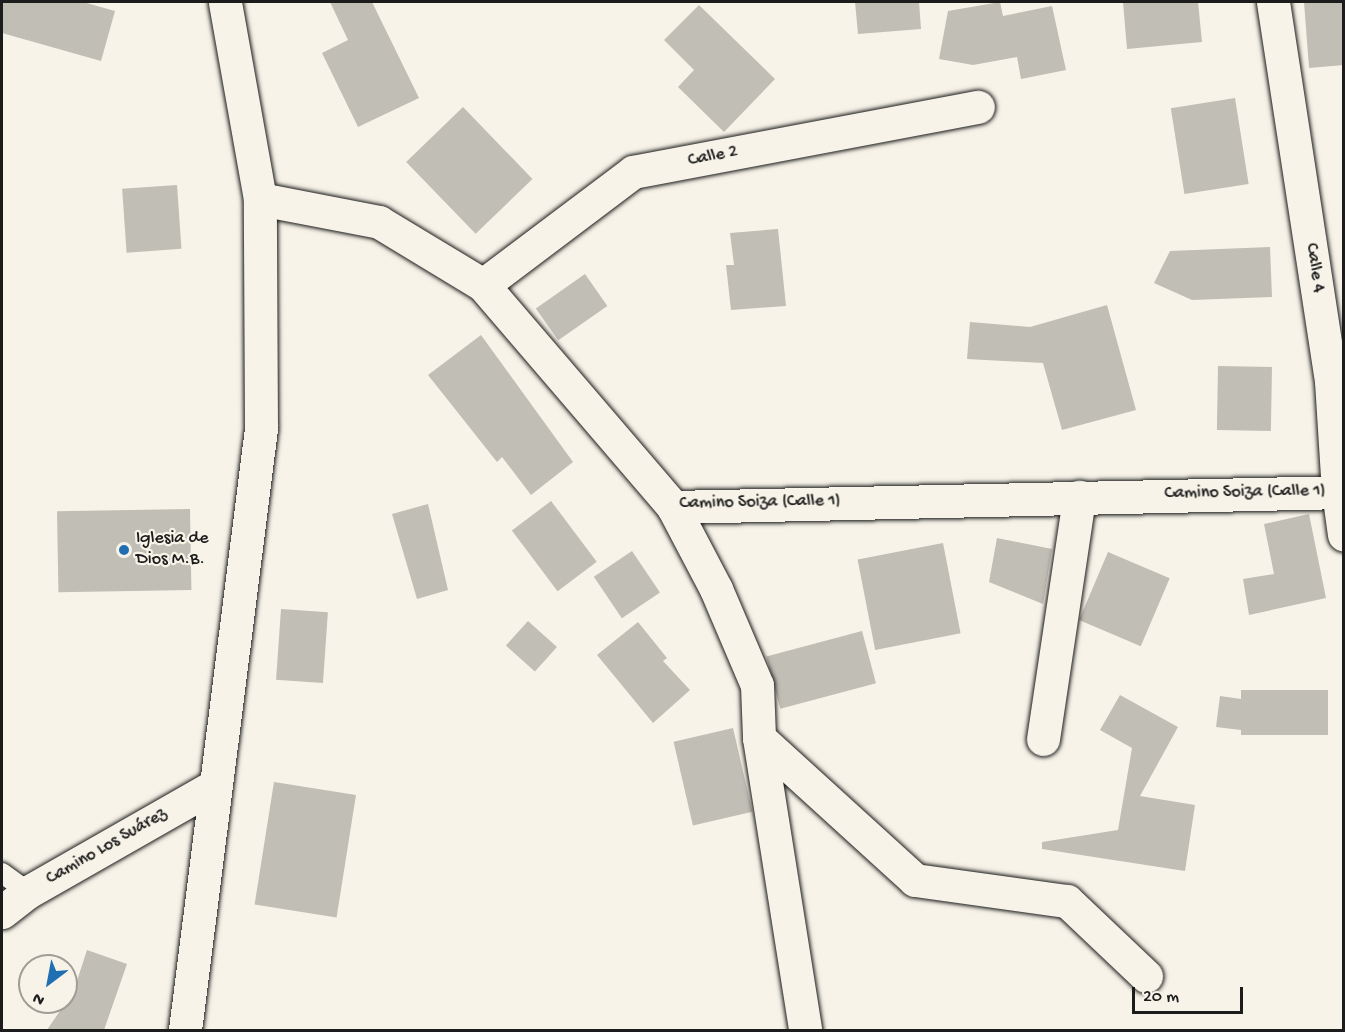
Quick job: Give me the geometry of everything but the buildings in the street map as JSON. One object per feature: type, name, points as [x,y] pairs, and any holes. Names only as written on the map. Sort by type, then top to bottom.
[{"type":"street","points":[[185,1030],[261,428],[260,200],[225,2]]},
{"type":"street","name":"Calle 4","points":[[1274,2],[1331,381],[1344,535]]},
{"type":"street","name":"Calle 2","points":[[483,285],[633,172],[978,107]]},
{"type":"street","name":"Camino Soiza (Calle 1)","points":[[260,200],[379,222],[483,285],[673,507],[1341,492]]},
{"type":"street","points":[[1043,739],[1079,497]]},
{"type":"street","points":[[673,507],[716,589],[757,685],[759,738],[805,1030]]},
{"type":"street","points":[[759,738],[915,880],[1067,901],[1146,976]]},
{"type":"street","name":"Camino Los Suárez","points":[[2,912],[28,892],[214,786]]},
{"type":"lane","points":[[2,873],[28,892]]},
{"type":"place","name":"Iglesia de Dios M.B.","points":[[124,550]]}]
